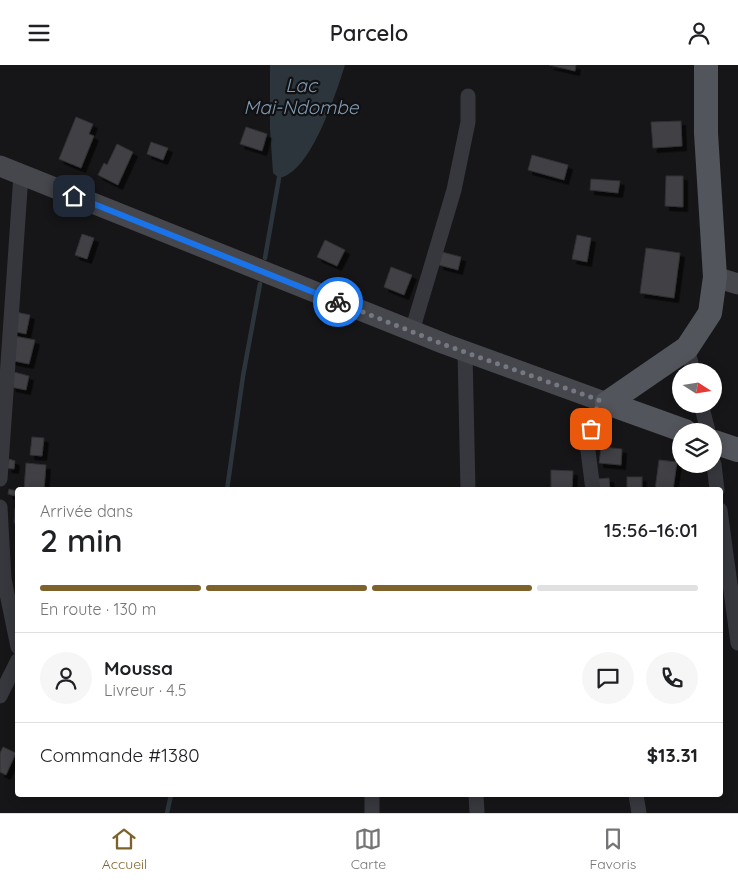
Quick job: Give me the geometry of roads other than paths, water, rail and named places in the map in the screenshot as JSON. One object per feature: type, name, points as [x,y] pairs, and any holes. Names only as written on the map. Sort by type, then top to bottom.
[{"type":"main road","points":[[603,402],[686,348],[710,313],[715,277],[706,133],[706,65]]},
{"type":"main road","points":[[603,402],[672,426]]},
{"type":"main road","points":[[722,444],[738,450]]},
{"type":"street","points":[[412,331],[454,190],[468,123],[468,97]]},
{"type":"street","points":[[0,166],[412,331],[603,402],[587,443],[593,487]]},
{"type":"street","points":[[0,479],[21,175]]},
{"type":"street","points":[[715,277],[738,284]]},
{"type":"street","points":[[686,348],[691,363]]},
{"type":"street","points":[[465,351],[468,487]]},
{"type":"street","points":[[715,473],[717,487]]},
{"type":"street","points":[[0,507],[4,579],[15,632]]},
{"type":"street","points":[[723,539],[731,615],[738,643]]},
{"type":"street","points":[[0,697],[15,666]]},
{"type":"street","points":[[372,797],[372,813]]},
{"type":"street","points":[[476,797],[476,813]]},
{"type":"street","points":[[636,797],[639,813]]},
{"type":"water","name":"Lac Mai-Ndombe","points":[[270,65],[345,65],[329,112],[312,147],[302,162],[291,173],[279,178],[273,173],[270,129]]},
{"type":"waterway","points":[[265,258],[279,178]]},
{"type":"waterway","points":[[227,487],[243,376],[260,284]]},
{"type":"waterway","points":[[167,813],[171,797]]}]
